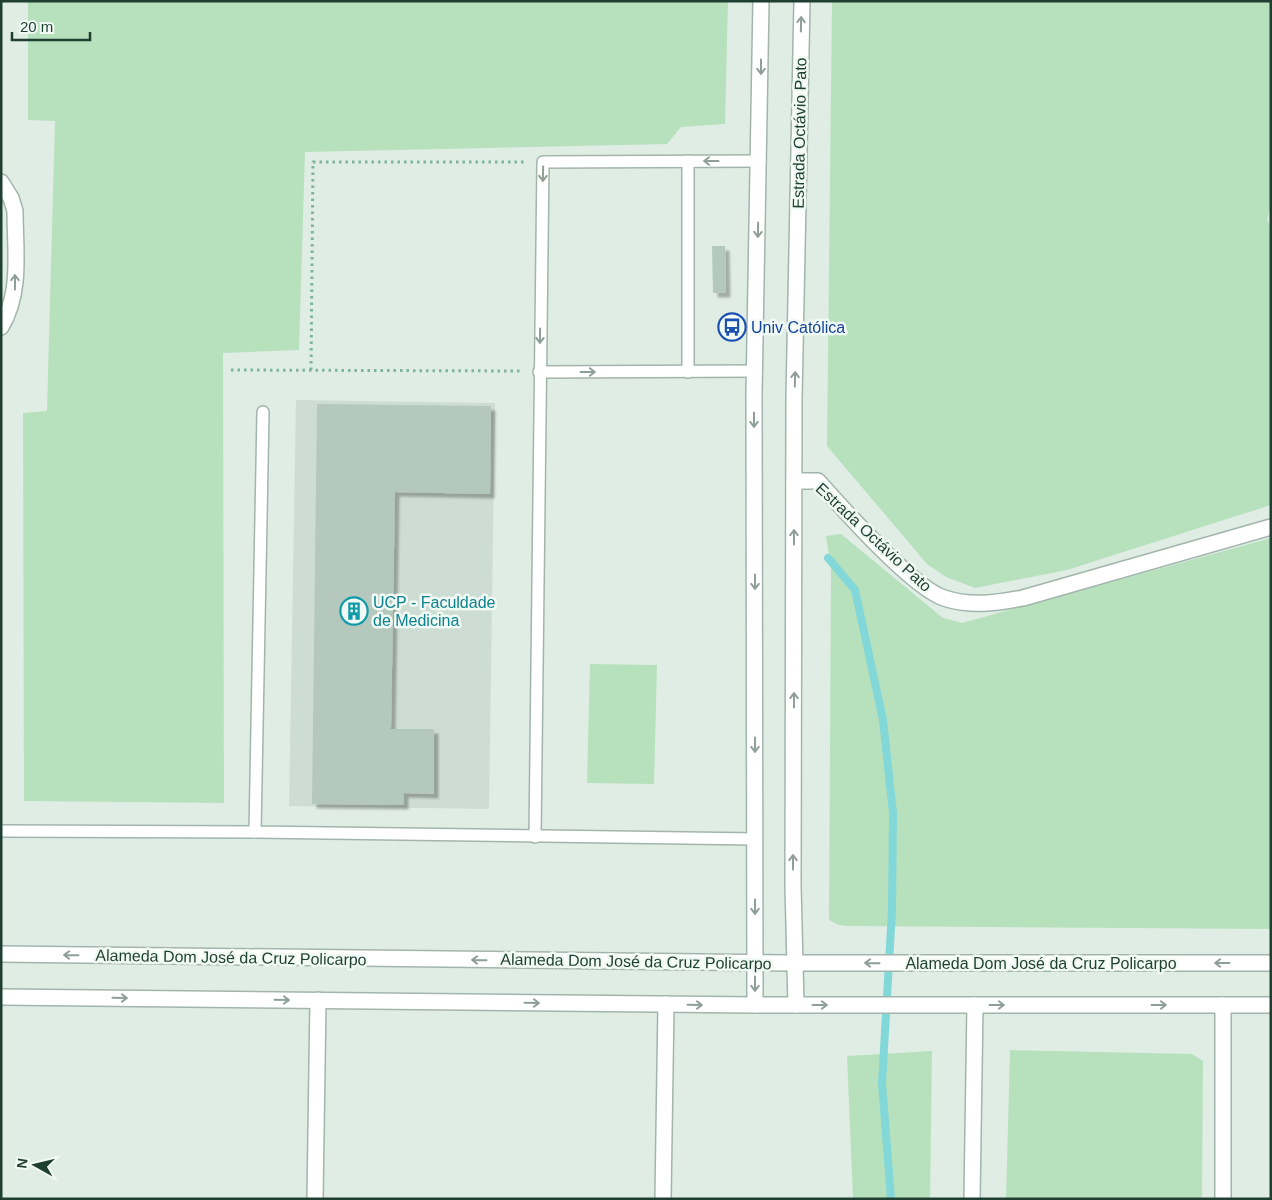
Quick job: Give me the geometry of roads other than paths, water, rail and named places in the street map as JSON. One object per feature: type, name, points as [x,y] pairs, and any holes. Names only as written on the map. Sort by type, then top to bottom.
[{"type":"street","points":[[755,1005],[755,371],[760,161],[761,1]]},
{"type":"street","name":"Estrada Octávio Pato","points":[[802,1],[794,481],[818,481],[843,509],[919,583],[942,598],[966,603],[989,604],[1023,598],[1271,527]]},
{"type":"street","points":[[1,182],[15,211],[16,293],[3,323]]},
{"type":"street","points":[[794,481],[796,1005]]},
{"type":"street","name":"Alameda Dom José da Cruz Policarpo","points":[[1,954],[755,963],[1271,963]]},
{"type":"street","points":[[1,997],[755,1005],[1271,1005]]},
{"type":"street","points":[[316,1199],[318,1000]]},
{"type":"street","points":[[663,1199],[666,1004]]},
{"type":"street","points":[[972,1199],[975,1005]]},
{"type":"street","points":[[1223,1005],[1223,1199]]},
{"type":"lane","points":[[688,161],[688,372]]},
{"type":"lane","points":[[535,837],[539,372],[543,162],[760,161]]},
{"type":"lane","points":[[539,372],[755,371]]},
{"type":"lane","points":[[255,832],[263,412]]},
{"type":"lane","points":[[1,831],[255,832],[756,840]]},
{"type":"waterway","points":[[828,558],[855,590],[883,720],[893,813],[892,911],[882,1083],[891,1199]]},
{"type":"place","name":"Univ Católica","points":[[732,327]]},
{"type":"place","name":"UCP - Faculdade de Medicina","points":[[354,611]]}]
